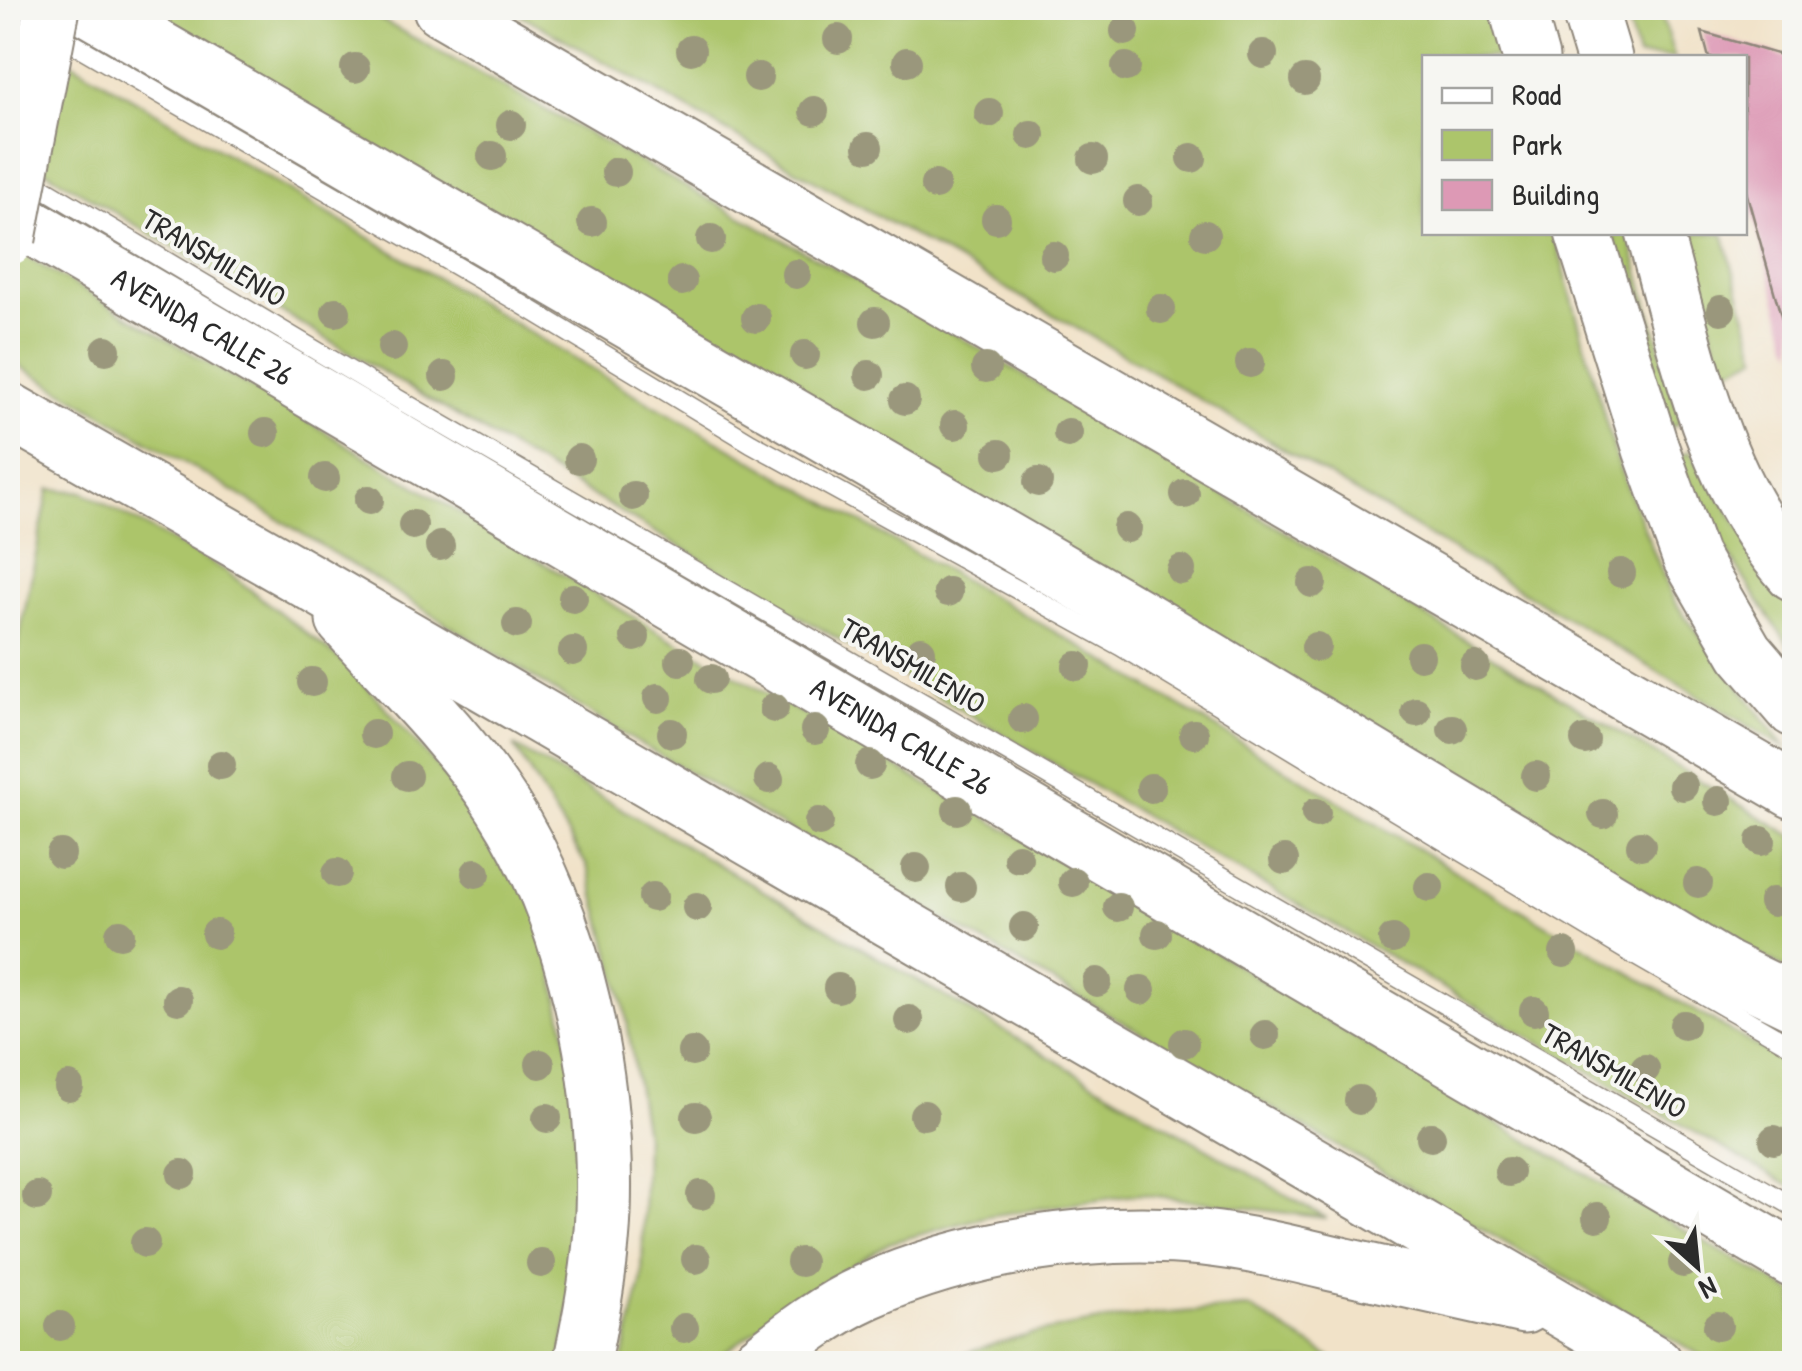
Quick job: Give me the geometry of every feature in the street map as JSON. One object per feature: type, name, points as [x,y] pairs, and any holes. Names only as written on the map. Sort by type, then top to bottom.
[{"type":"main road","points":[[8,238],[52,8]]},
{"type":"main road","points":[[90,8],[1143,619],[1726,969],[1794,1002]]},
{"type":"main road","points":[[441,8],[1794,792]]},
{"type":"main road","points":[[1517,8],[1531,55]]},
{"type":"main road","points":[[1589,8],[1603,55]]},
{"type":"main road","name":"AVENIDA CALLE 26","points":[[8,213],[1794,1260]]},
{"type":"main road","points":[[1584,235],[1651,449],[1690,557],[1745,652],[1794,710]]},
{"type":"main road","points":[[1655,235],[1701,398],[1726,463],[1744,504],[1794,573]]},
{"type":"main road","points":[[8,410],[1655,1364]]},
{"type":"main road","points":[[308,581],[454,741],[502,806],[538,871],[561,932],[577,982],[592,1057],[600,1127],[603,1212],[595,1299],[581,1364]]},
{"type":"main road","points":[[758,1364],[863,1293],[932,1267],[1001,1249],[1095,1239],[1186,1238],[1268,1248],[1577,1318]]},
{"type":"lane","points":[[12,8],[513,299],[751,443],[1120,646],[1794,1047]]},
{"type":"lane","name":"TRANSMILENIO","points":[[8,167],[396,398],[1794,1206]]},
{"type":"green space","points":[[137,8],[359,8],[950,331],[1794,837],[1794,973],[1705,928]]},
{"type":"green space","points":[[509,8],[1490,8],[1503,55],[1422,55],[1422,235],[1555,235],[1617,462],[1674,601],[1786,748],[1142,365]]},
{"type":"green space","points":[[1624,8],[1660,8],[1673,55],[1637,55]]},
{"type":"green space","points":[[8,25],[629,391],[1078,645],[1483,888],[1794,1068],[1794,1189],[674,543],[8,148]]},
{"type":"green space","points":[[1613,235],[1629,235],[1681,422],[1667,429]]},
{"type":"green space","points":[[1686,235],[1724,235],[1757,356],[1723,373]]},
{"type":"green space","points":[[8,246],[655,630],[1129,899],[1477,1112],[1794,1293],[1794,1363],[1714,1363],[635,741],[245,498],[8,359]]},
{"type":"green space","points":[[1690,451],[1781,590],[1794,602],[1794,652],[1731,558],[1690,484],[1677,458]]},
{"type":"green space","points":[[49,489],[83,492],[226,571],[350,667],[482,818],[540,909],[576,1084],[576,1278],[561,1363],[8,1364],[8,694]]},
{"type":"green space","points":[[514,746],[1326,1218],[1141,1194],[988,1216],[889,1243],[803,1296],[710,1363],[622,1363],[642,1278],[645,1135],[625,1009],[587,866]]},
{"type":"green space","points":[[1250,1308],[1339,1363],[940,1363],[1016,1338],[1092,1322]]},
{"type":"building","points":[[1702,32],[1794,59],[1794,352],[1747,195],[1747,55],[1708,55]]}]
